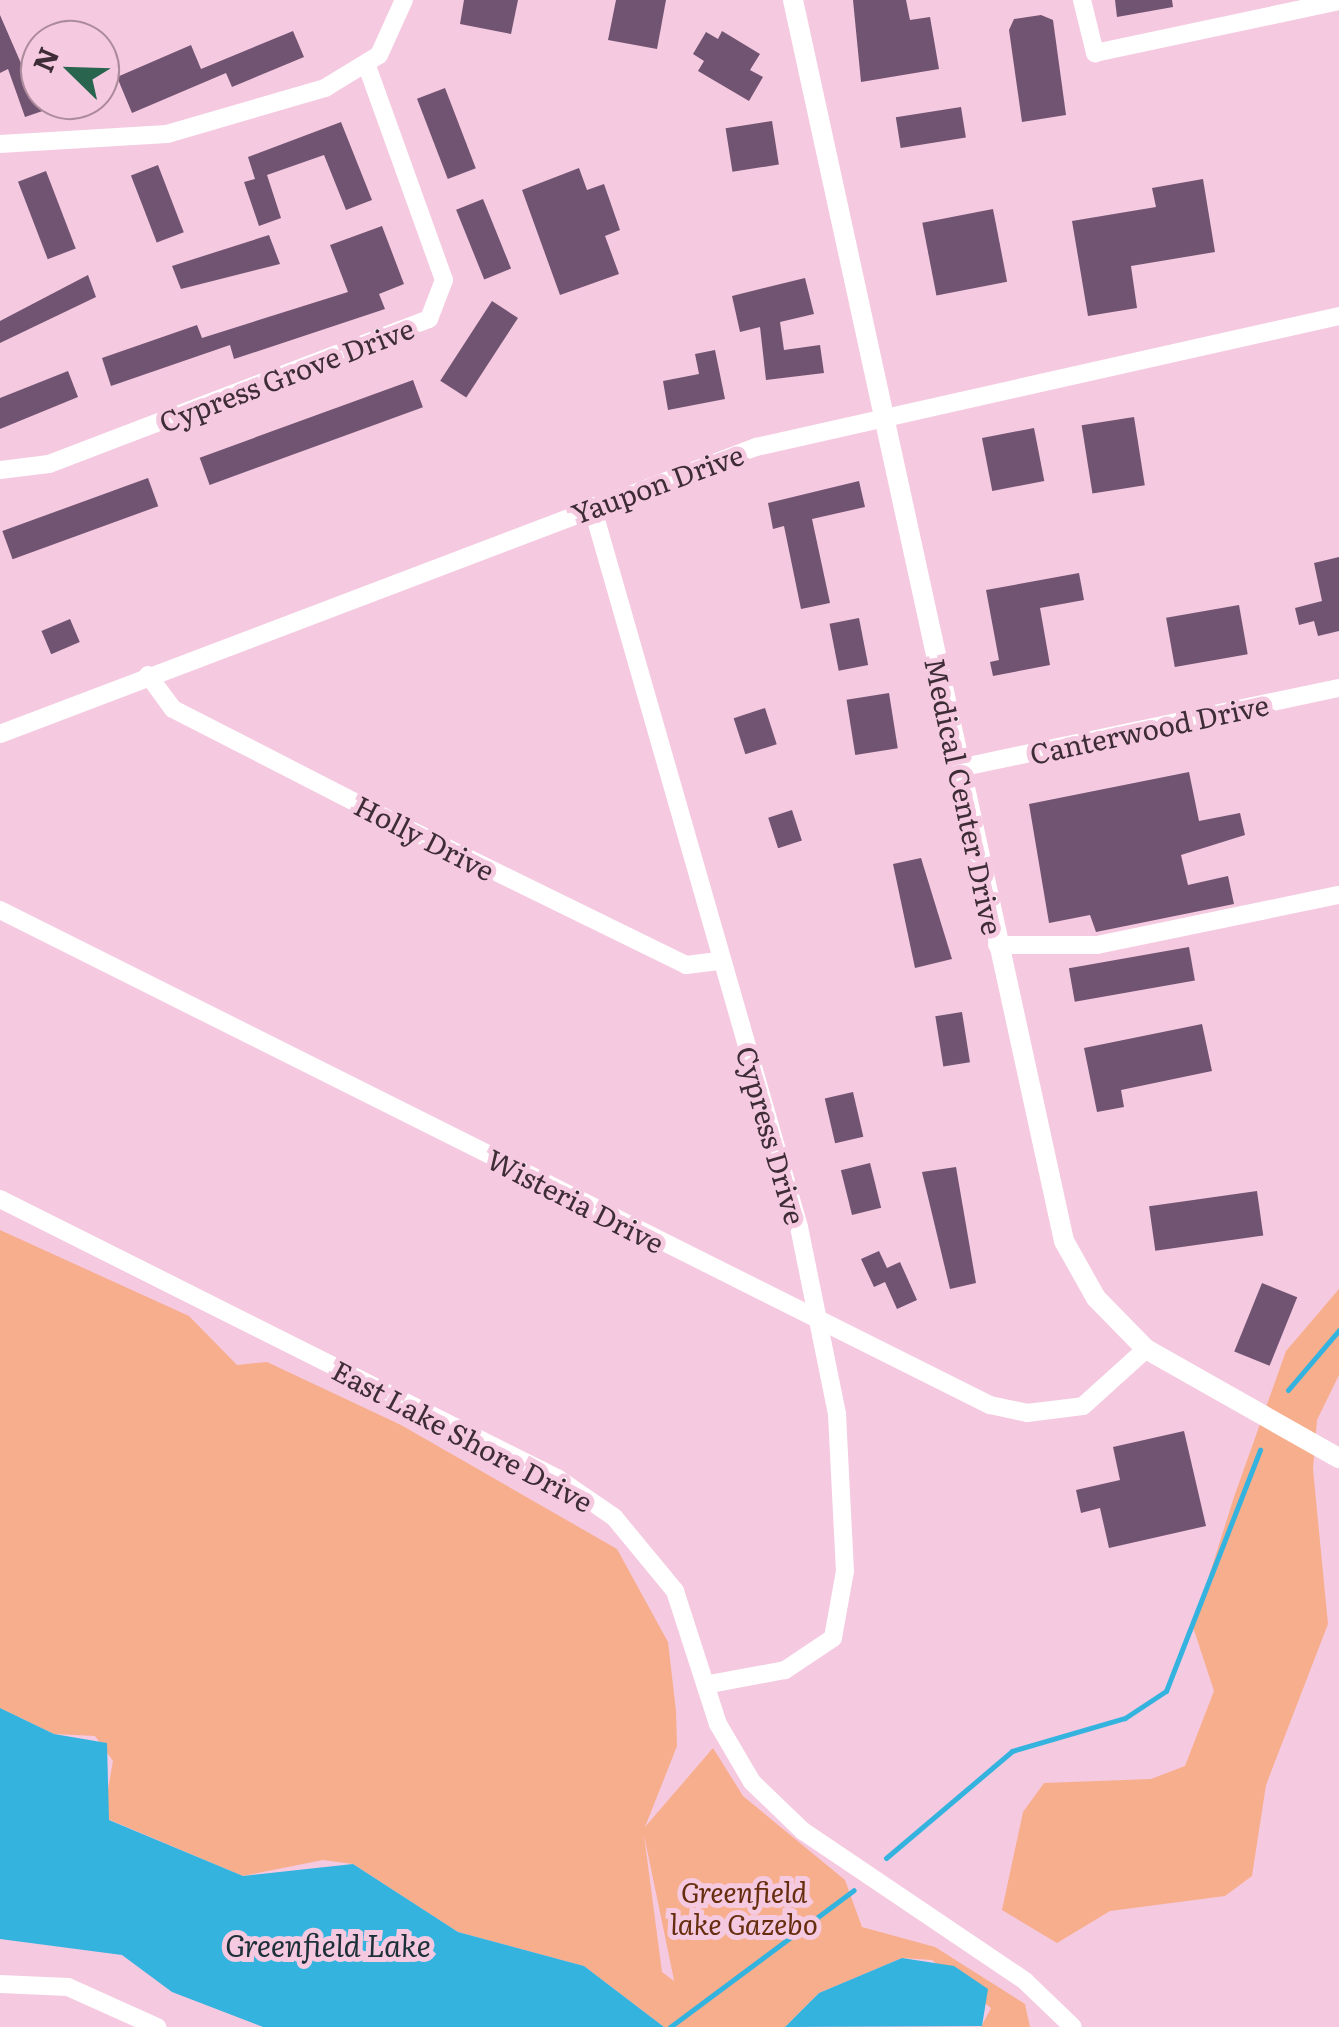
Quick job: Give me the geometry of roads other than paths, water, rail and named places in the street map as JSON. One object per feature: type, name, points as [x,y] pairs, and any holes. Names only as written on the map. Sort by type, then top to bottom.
[{"type":"street","points":[[0,144],[99,144],[214,124],[367,66],[404,0]]},
{"type":"street","name":"Medical Center Drive","points":[[793,0],[1064,1241],[1096,1298],[1146,1349],[1339,1458]]},
{"type":"street","points":[[1082,0],[1095,53],[1339,1]]},
{"type":"street","name":"Cypress Grove Drive","points":[[0,470],[48,464],[429,319],[444,280],[367,66]]},
{"type":"street","name":"Yaupon Drive","points":[[0,734],[592,506],[882,415],[1339,316]]},
{"type":"street","name":"Cypress Drive","points":[[592,506],[824,1326],[837,1414],[840,1622],[813,1659],[705,1684]]},
{"type":"street","name":"Holly Drive","points":[[148,675],[174,710],[398,824],[686,965],[721,961]]},
{"type":"street","name":"Canterwood Drive","points":[[959,768],[1339,688]]},
{"type":"street","points":[[997,945],[1097,945],[1339,895]]},
{"type":"street","name":"Wisteria Drive","points":[[0,910],[824,1326],[1027,1413],[1099,1398],[1146,1349]]},
{"type":"street","name":"East Lake Shore Drive","points":[[0,1199],[588,1498],[663,1571],[729,1745],[780,1811],[1025,1981],[1072,2027]]},
{"type":"street","points":[[0,1984],[68,1987],[157,2027]]},
{"type":"water","name":"Greenfield Lake","points":[[0,1708],[54,1734],[107,1743],[109,1820],[243,1876],[353,1864],[458,1932],[584,1966],[664,2027],[263,2027],[172,1992],[122,1955],[0,1939]]},
{"type":"water","points":[[902,1958],[954,1966],[988,1989],[982,2026],[785,2027],[819,1993]]},
{"type":"waterway","points":[[1288,1390],[1339,1330]]},
{"type":"waterway","points":[[886,1858],[1012,1751],[1125,1718],[1166,1691],[1260,1450]]},
{"type":"waterway","points":[[670,2027],[854,1890]]},
{"type":"park label","name":"Greenfield lake Gazebo","points":[[744,1907]]}]
